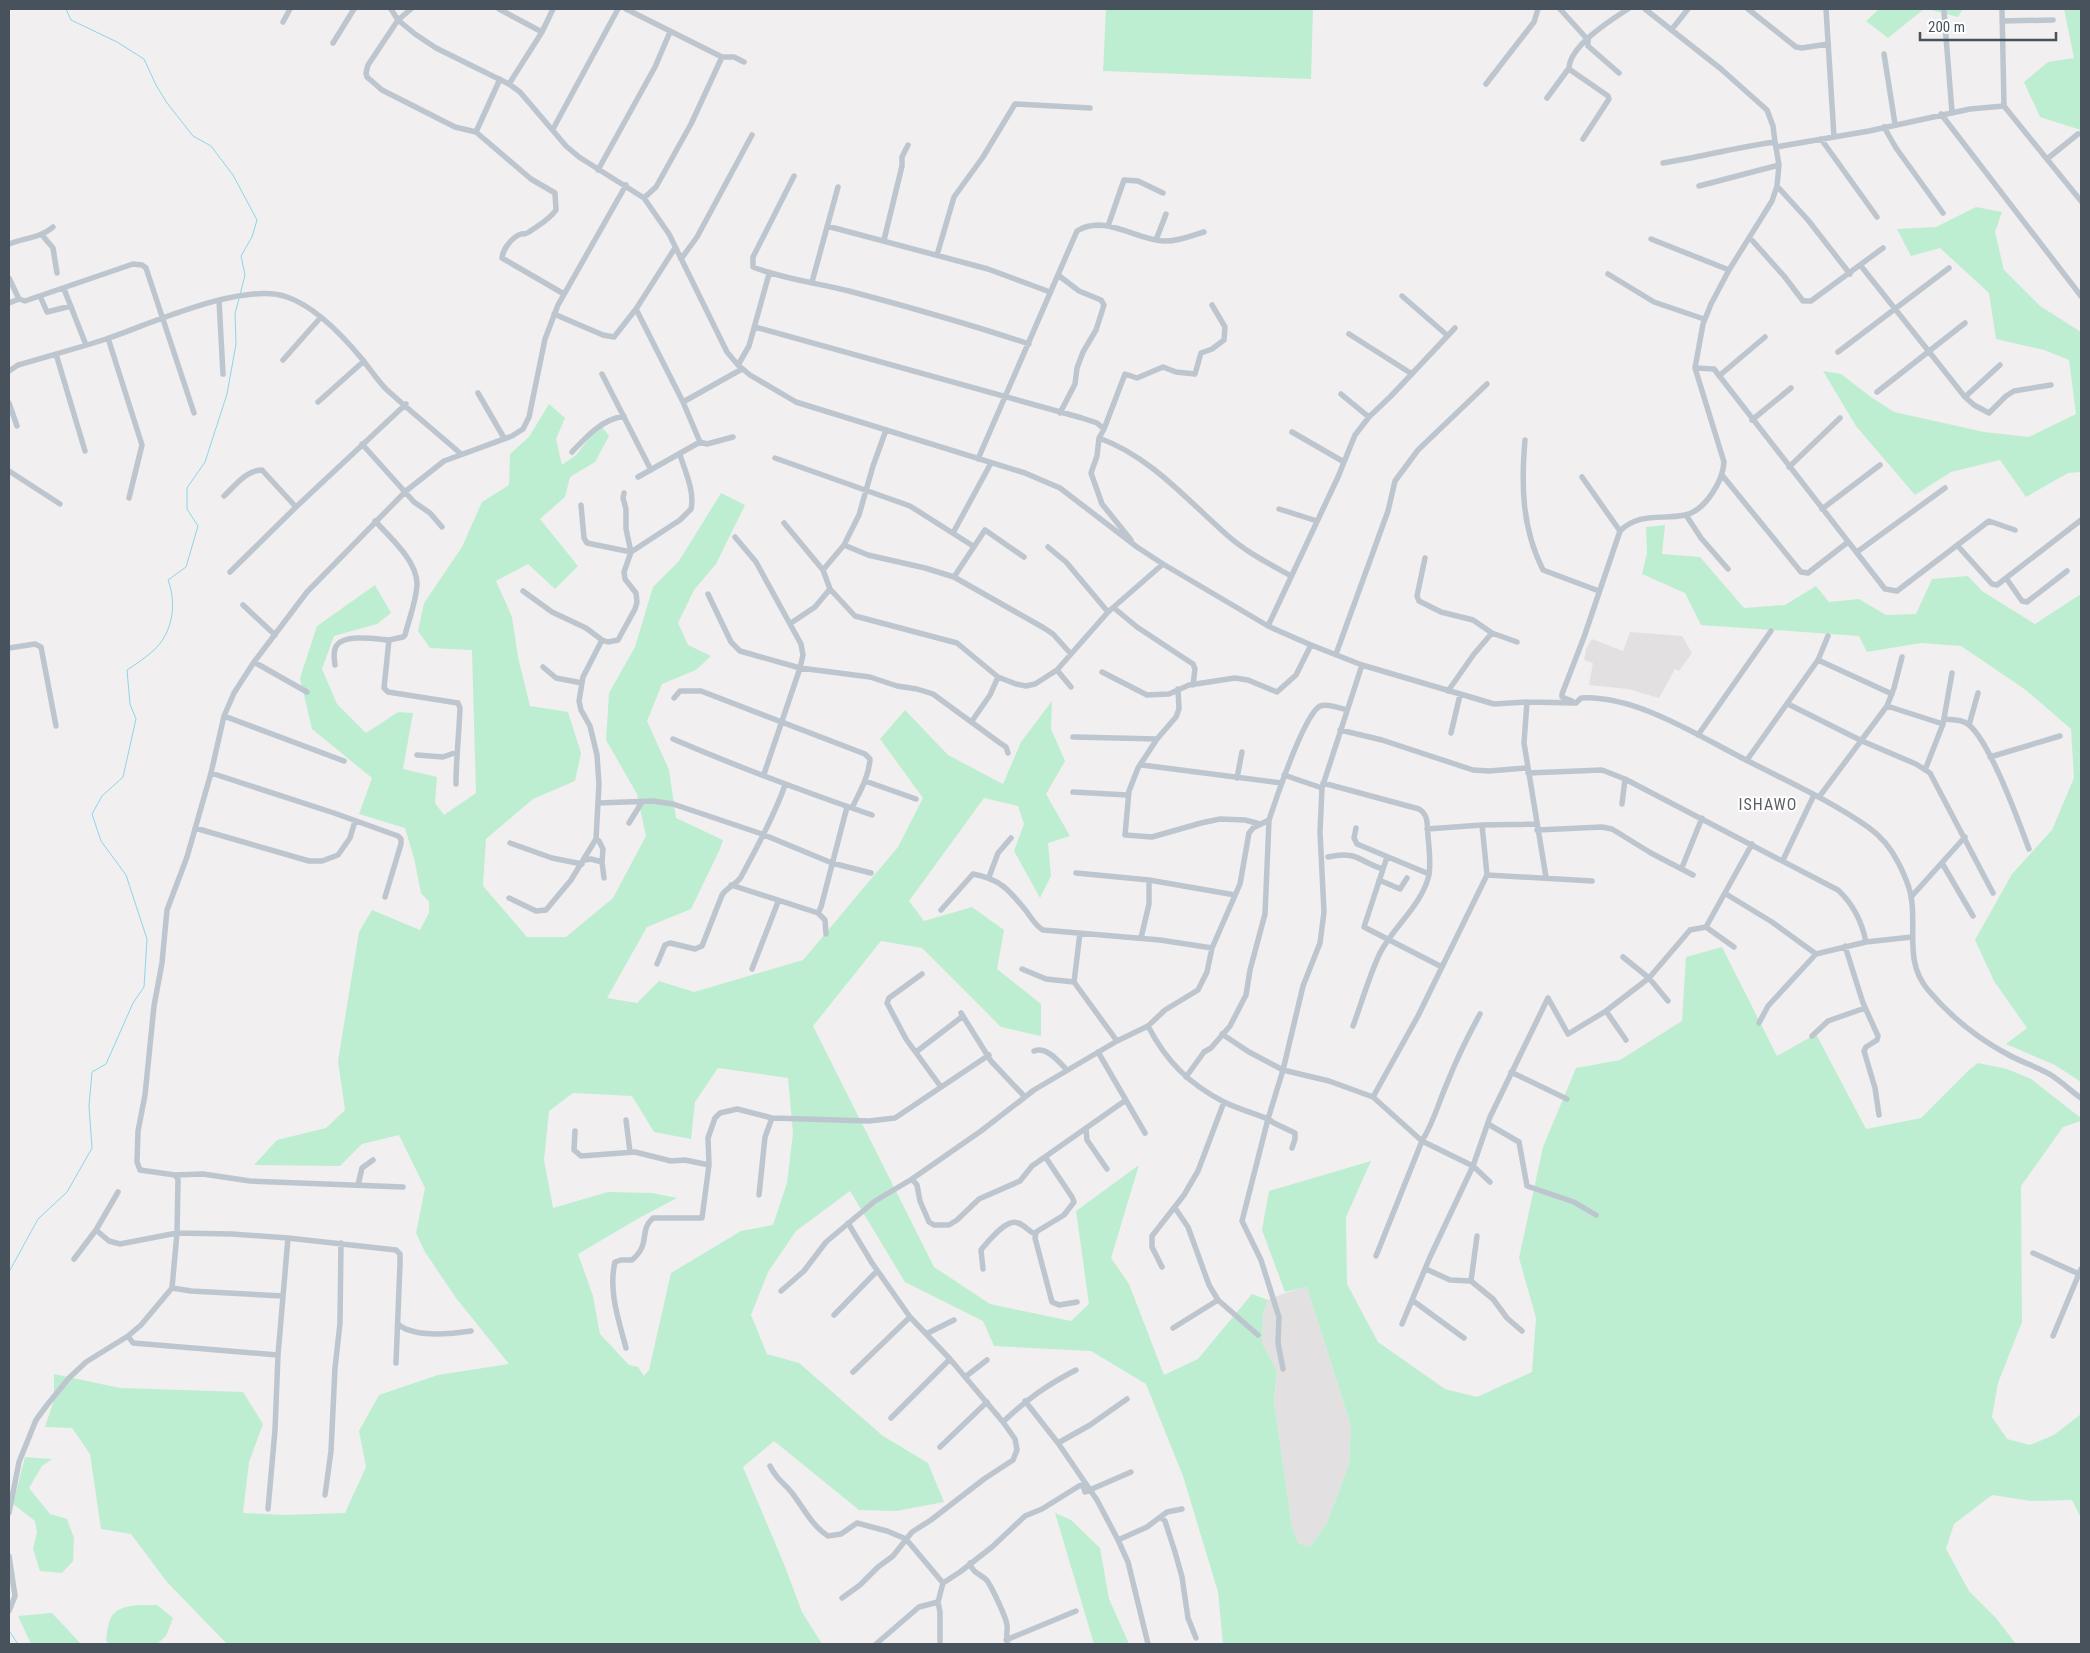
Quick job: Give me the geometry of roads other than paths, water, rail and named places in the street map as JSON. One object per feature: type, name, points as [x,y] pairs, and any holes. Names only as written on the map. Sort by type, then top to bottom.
[{"type":"street","points":[[283,22],[290,9]]},
{"type":"street","points":[[333,43],[354,9]]},
{"type":"street","points":[[390,9],[398,20],[436,48],[500,79],[520,92],[579,158],[626,185],[644,198],[660,219],[710,316],[722,345],[740,367],[778,393],[796,402],[1025,473],[1060,488],[1137,547],[1268,626],[1362,665],[1494,704],[1527,702],[1576,703],[1581,698],[1591,697],[1620,702],[1652,713],[1698,735],[1816,796],[1868,827],[1890,849],[1903,872],[1911,897],[1913,957],[1919,977],[1927,989],[1978,1038],[2008,1055],[2051,1075],[2081,1098]]},
{"type":"street","points":[[411,9],[398,20],[368,65],[367,77],[382,90],[450,125],[476,132],[531,179],[554,193],[556,210],[550,217],[508,244],[502,258],[564,294]]},
{"type":"street","points":[[499,9],[542,32]]},
{"type":"street","points":[[509,84],[542,32],[553,9]]},
{"type":"street","points":[[553,129],[618,9]]},
{"type":"street","points":[[626,9],[722,57],[734,57],[744,62]]},
{"type":"street","points":[[1486,84],[1534,22],[1538,9]]},
{"type":"street","points":[[1560,9],[1588,40],[1588,46],[1619,73]]},
{"type":"street","points":[[1547,98],[1570,68],[1577,51],[1600,27],[1628,9]]},
{"type":"street","points":[[1576,703],[1562,697],[1620,530],[1626,524],[1652,516],[1686,515],[1706,501],[1715,490],[1722,475],[1724,462],[1695,368],[1704,319],[1729,270],[1772,201],[1779,165],[1773,126],[1767,110],[1721,69],[1645,9]]},
{"type":"street","points":[[1672,29],[1688,9]]},
{"type":"street","points":[[1748,9],[1796,47],[1802,48],[1828,44]]},
{"type":"street","points":[[1826,9],[1834,137]]},
{"type":"street","points":[[2002,9],[2004,106],[2081,201]]},
{"type":"street","points":[[1944,12],[1952,112]]},
{"type":"street","points":[[2002,21],[2053,20]]},
{"type":"street","points":[[598,170],[656,67],[670,32]]},
{"type":"street","points":[[1884,54],[1895,124]]},
{"type":"street","points":[[644,198],[656,187],[678,147],[722,57]]},
{"type":"street","points":[[1570,68],[1580,78],[1608,96],[1609,99],[1583,139]]},
{"type":"street","points":[[476,132],[500,79]]},
{"type":"street","points":[[937,254],[954,197],[983,157],[1015,104],[1090,108]]},
{"type":"street","points":[[1663,163],[1698,157],[1735,147],[1821,139],[1952,112],[2004,106]]},
{"type":"street","points":[[1941,114],[2081,296]]},
{"type":"street","points":[[1884,127],[1896,148],[1943,213]]},
{"type":"street","points":[[2047,159],[2078,134]]},
{"type":"street","points":[[681,259],[697,237],[752,135]]},
{"type":"street","points":[[1821,139],[1877,217]]},
{"type":"street","points":[[884,240],[902,166],[902,157],[908,145]]},
{"type":"street","points":[[1699,186],[1779,165]]},
{"type":"street","points":[[794,176],[751,262],[753,267],[769,274],[812,282],[978,327],[1029,344]]},
{"type":"street","points":[[1108,226],[1124,180],[1138,181],[1163,193]]},
{"type":"street","points":[[403,1187],[250,1181],[203,1174],[175,1175],[140,1170],[136,1162],[138,1131],[145,1095],[170,898],[187,857],[211,773],[224,716],[234,693],[254,662],[307,592],[406,491],[434,467],[460,454],[518,433],[527,422],[545,339],[554,314],[626,185]]},
{"type":"street","points":[[1776,186],[1808,220],[1850,274]]},
{"type":"street","points":[[812,282],[838,187]]},
{"type":"street","points":[[1156,240],[1166,214]]},
{"type":"street","points":[[827,226],[937,254],[997,272],[1050,292]]},
{"type":"street","points":[[978,459],[1077,231],[1087,226],[1108,226],[1156,240],[1178,240],[1204,232]]},
{"type":"street","points":[[9,244],[20,239],[42,235],[53,227]]},
{"type":"street","points":[[42,235],[53,248],[57,273]]},
{"type":"street","points":[[1750,238],[1784,276],[1803,301],[1811,301],[1861,266],[1882,248]]},
{"type":"street","points":[[1651,239],[1729,270]]},
{"type":"street","points":[[554,314],[611,337],[616,335],[636,309],[675,248]]},
{"type":"street","points":[[9,303],[19,299],[25,301],[64,289],[133,264],[142,265],[146,268],[194,413]]},
{"type":"street","points":[[1861,266],[1974,406],[1989,414],[2006,396],[2014,392],[2051,384]]},
{"type":"street","points":[[1838,352],[1948,268]]},
{"type":"street","points":[[683,402],[740,367],[755,327],[769,274]]},
{"type":"street","points":[[1608,274],[1654,302],[1704,319]]},
{"type":"street","points":[[1058,275],[1080,291],[1101,300],[1104,305],[1096,330],[1083,352],[1077,368],[1075,384],[1060,413]]},
{"type":"street","points":[[9,278],[19,299]]},
{"type":"street","points":[[64,289],[86,345]]},
{"type":"street","points":[[9,371],[18,365],[108,338],[219,300],[264,292],[288,297],[321,317],[345,339],[386,388],[460,454]]},
{"type":"street","points":[[40,296],[47,312],[71,306]]},
{"type":"street","points":[[1402,296],[1448,336]]},
{"type":"street","points":[[219,300],[222,374]]},
{"type":"street","points":[[1137,547],[1102,504],[1091,473],[1097,456],[1099,438],[1125,374],[1137,378],[1163,367],[1176,372],[1195,374],[1200,354],[1212,349],[1224,340],[1225,327],[1212,305]]},
{"type":"street","points":[[636,309],[683,402],[700,442],[706,444],[733,437]]},
{"type":"street","points":[[283,360],[321,317]]},
{"type":"street","points":[[1877,392],[1965,323]]},
{"type":"street","points":[[755,327],[1097,423],[1104,429]]},
{"type":"street","points":[[1268,626],[1355,435],[1369,417],[1455,328]]},
{"type":"street","points":[[1349,334],[1412,374]]},
{"type":"street","points":[[1719,376],[1765,337]]},
{"type":"street","points":[[108,338],[142,445],[129,498]]},
{"type":"street","points":[[56,354],[85,451]]},
{"type":"street","points":[[318,402],[364,361]]},
{"type":"street","points":[[1965,397],[2000,365]]},
{"type":"street","points":[[1695,368],[1714,369],[1885,589],[1896,592],[1989,521],[2015,530]]},
{"type":"street","points":[[602,374],[651,470]]},
{"type":"street","points":[[1336,654],[1388,511],[1394,481],[1418,450],[1487,384]]},
{"type":"street","points":[[1752,420],[1791,388]]},
{"type":"street","points":[[478,393],[504,438]]},
{"type":"street","points":[[1341,394],[1369,417]]},
{"type":"street","points":[[9,403],[18,426]]},
{"type":"street","points":[[230,572],[406,404]]},
{"type":"street","points":[[572,452],[593,430],[613,418],[624,416]]},
{"type":"street","points":[[1789,467],[1840,418]]},
{"type":"street","points":[[823,570],[844,545],[859,515],[886,430]]},
{"type":"street","points":[[1292,432],[1344,462]]},
{"type":"street","points":[[1099,438],[1125,449],[1156,471],[1185,494],[1204,515],[1252,555],[1291,576]]},
{"type":"street","points":[[1525,440],[1522,471],[1524,513],[1533,550],[1545,572],[1599,591]]},
{"type":"street","points":[[638,477],[700,442]]},
{"type":"street","points":[[362,444],[414,502],[442,526]]},
{"type":"street","points":[[582,505],[584,538],[587,544],[630,552],[680,520],[691,510],[688,482],[680,455]]},
{"type":"street","points":[[775,458],[866,489],[918,510],[973,546]]},
{"type":"street","points":[[953,532],[991,463]]},
{"type":"street","points":[[1822,509],[1880,465]]},
{"type":"street","points":[[9,470],[60,504]]},
{"type":"street","points":[[224,496],[246,475],[253,471],[262,470],[296,507]]},
{"type":"street","points":[[1722,475],[1801,572],[1808,573],[1848,542]]},
{"type":"street","points":[[1582,477],[1620,530]]},
{"type":"street","points":[[1857,552],[1945,488]]},
{"type":"street","points":[[523,591],[552,612],[586,628],[602,640],[608,642],[618,640],[635,609],[636,593],[625,579],[624,572],[630,552],[626,529],[624,493]]},
{"type":"street","points":[[1279,509],[1317,521]]},
{"type":"street","points":[[1686,515],[1701,538],[1728,569]]},
{"type":"street","points":[[1957,545],[1994,586],[2081,520]]},
{"type":"street","points":[[334,665],[334,651],[336,645],[342,640],[359,638],[389,640],[403,637],[412,610],[417,583],[403,551],[376,521]]},
{"type":"street","points":[[784,523],[823,570],[830,589],[855,616],[957,643],[998,677],[1026,686],[1035,684],[1057,670],[1108,612],[1163,564]]},
{"type":"street","points":[[954,577],[973,546],[983,532],[987,530],[1024,557]]},
{"type":"street","points":[[735,537],[756,562],[802,644],[803,654],[800,668],[764,774]]},
{"type":"street","points":[[844,545],[868,555],[925,568],[954,577],[1044,628],[1053,634],[1071,654]]},
{"type":"street","points":[[1048,547],[1066,562],[1108,612]]},
{"type":"street","points":[[1425,558],[1417,596],[1419,602],[1441,612],[1473,620],[1492,633],[1517,642]]},
{"type":"street","points":[[2006,578],[2022,601],[2028,602],[2067,571]]},
{"type":"street","points":[[791,624],[815,607],[830,589]]},
{"type":"street","points":[[708,594],[736,649],[800,668],[870,677],[897,686],[920,689],[933,694],[972,721],[1006,747],[1008,753]]},
{"type":"street","points":[[243,605],[276,635]]},
{"type":"street","points":[[1114,608],[1137,627],[1193,664],[1195,669],[1193,685]]},
{"type":"street","points":[[1698,735],[1771,631]]},
{"type":"street","points":[[1448,691],[1474,654],[1492,633]]},
{"type":"street","points":[[1747,760],[1818,660],[1828,636]]},
{"type":"street","points":[[389,640],[384,688],[388,692],[458,703],[460,708],[456,784]]},
{"type":"street","points":[[509,898],[542,912],[572,880],[596,839],[598,803],[597,755],[590,726],[580,706],[582,682],[585,672],[602,640]]},
{"type":"street","points":[[9,648],[35,644],[41,647],[56,726]]},
{"type":"street","points":[[1102,672],[1147,695],[1169,694],[1178,689],[1193,685],[1241,679],[1277,692],[1296,675],[1311,645]]},
{"type":"street","points":[[1783,860],[1816,796],[1862,741],[1887,706],[1902,657]]},
{"type":"street","points":[[1818,660],[1892,694]]},
{"type":"street","points":[[254,662],[307,692]]},
{"type":"street","points":[[1283,1369],[1278,1343],[1279,1317],[1261,1260],[1242,1221],[1268,1119],[1283,1070],[1303,986],[1322,937],[1324,912],[1320,820],[1322,785],[1362,665]]},
{"type":"street","points":[[543,668],[556,678],[582,682]]},
{"type":"street","points":[[1057,670],[1071,687]]},
{"type":"street","points":[[1925,770],[1944,721],[1952,673]]},
{"type":"street","points":[[972,721],[990,695],[998,677]]},
{"type":"street","points":[[1178,689],[1179,709],[1176,717],[1157,739],[1142,765],[1138,768],[1127,795],[1125,835],[1152,837],[1220,819],[1245,820],[1260,824]]},
{"type":"street","points":[[674,698],[680,691],[701,692],[834,741],[868,756],[870,763],[865,781],[850,807],[818,913]]},
{"type":"street","points":[[1969,725],[1978,694]]},
{"type":"street","points":[[1451,733],[1460,695]]},
{"type":"street","points":[[1527,702],[1524,743],[1546,877]]},
{"type":"street","points":[[1788,704],[1862,741],[1916,764],[1930,773],[1993,893]]},
{"type":"street","points":[[1186,1077],[1202,1054],[1211,1048],[1235,1020],[1245,1000],[1254,951],[1264,920],[1269,820],[1281,782],[1312,715],[1320,706],[1327,705],[1347,710]]},
{"type":"street","points":[[1887,706],[1944,721],[1962,721],[1976,732],[1990,757],[2029,849]]},
{"type":"street","points":[[224,716],[344,761]]},
{"type":"street","points":[[1340,730],[1382,740],[1473,770],[1602,770],[1625,779],[1828,884],[1846,898],[1856,913],[1866,942]]},
{"type":"street","points":[[1990,757],[2060,736]]},
{"type":"street","points":[[1074,737],[1157,739]]},
{"type":"street","points":[[673,739],[764,774],[784,785],[872,815]]},
{"type":"street","points":[[448,756],[457,752]]},
{"type":"street","points":[[1238,778],[1242,752]]},
{"type":"street","points":[[417,755],[448,756],[456,760]]},
{"type":"street","points":[[1142,765],[1281,782]]},
{"type":"street","points":[[211,773],[401,838],[401,844],[385,897]]},
{"type":"street","points":[[1284,776],[1419,809],[1427,820],[1429,874],[1423,891],[1408,914],[1387,939],[1376,961],[1353,1026]]},
{"type":"street","points":[[1622,804],[1625,779]]},
{"type":"street","points":[[865,781],[916,799]]},
{"type":"street","points":[[657,964],[665,945],[670,943],[695,949],[700,948],[722,895],[726,888],[740,877],[774,813],[784,785]]},
{"type":"street","points":[[1073,792],[1127,795]]},
{"type":"street","points":[[598,803],[642,802],[673,804],[762,834],[832,863],[871,873]]},
{"type":"street","points":[[629,823],[642,802]]},
{"type":"street","points":[[1682,864],[1702,818]]},
{"type":"street","points":[[781,1291],[804,1271],[826,1242],[876,1201],[995,1121],[1024,1096],[1117,1041],[1148,1026],[1165,1010],[1198,990],[1207,972],[1212,948],[1236,895],[1244,867],[1249,833],[1260,824],[1269,820]]},
{"type":"street","points":[[195,828],[315,862],[338,855],[350,838],[355,821]]},
{"type":"street","points":[[1427,829],[1482,825],[1537,827],[1602,826],[1612,829],[1651,853],[1693,875]]},
{"type":"street","points":[[1373,1097],[1410,1031],[1487,875],[1482,825]]},
{"type":"street","points":[[1356,828],[1355,842],[1387,858],[1429,874]]},
{"type":"street","points":[[1911,897],[1964,837]]},
{"type":"street","points":[[990,877],[998,853],[1011,838]]},
{"type":"street","points":[[596,839],[599,840],[602,846],[604,878]]},
{"type":"street","points":[[510,843],[552,858],[586,859],[602,862]]},
{"type":"street","points":[[1706,927],[1752,844]]},
{"type":"street","points":[[1328,857],[1356,856],[1372,866],[1383,869]]},
{"type":"street","points":[[1387,858],[1364,927],[1442,967]]},
{"type":"street","points":[[1942,863],[1973,916]]},
{"type":"street","points":[[1076,873],[1149,880],[1236,895]]},
{"type":"street","points":[[941,910],[971,874],[990,877],[1000,883],[1012,893],[1040,928],[1044,930],[1141,938],[1212,948]]},
{"type":"street","points":[[1487,875],[1592,881]]},
{"type":"street","points":[[1379,880],[1400,889],[1407,878]]},
{"type":"street","points":[[1141,938],[1149,904],[1149,880]]},
{"type":"street","points":[[731,885],[778,902],[818,913],[825,920],[826,934]]},
{"type":"street","points":[[1726,894],[1772,922],[1816,954]]},
{"type":"street","points":[[752,969],[778,902]]},
{"type":"street","points":[[1402,1324],[1473,1166],[1488,1124],[1511,1072],[1548,998],[1568,1034],[1606,1011],[1649,978],[1690,930],[1706,927],[1734,947]]},
{"type":"street","points":[[1080,933],[1074,982],[1117,1041]]},
{"type":"street","points":[[1759,1023],[1768,1006],[1816,954],[1866,942],[1912,937]]},
{"type":"street","points":[[1845,946],[1865,1008],[1878,1036],[1877,1040],[1866,1047],[1864,1051],[1879,1115]]},
{"type":"street","points":[[1623,957],[1649,978],[1668,1001]]},
{"type":"street","points":[[1022,969],[1046,979],[1074,982]]},
{"type":"street","points":[[922,974],[888,1000],[888,1005],[906,1039],[941,1086]]},
{"type":"street","points":[[1812,1036],[1828,1021],[1865,1008]]},
{"type":"street","points":[[1606,1011],[1626,1040]]},
{"type":"street","points":[[916,1052],[962,1014],[989,1054],[991,1061],[1024,1096]]},
{"type":"street","points":[[1376,1256],[1422,1141],[1432,1125],[1456,1061],[1480,1014]]},
{"type":"street","points":[[1148,1026],[1164,1055],[1186,1077],[1224,1102],[1268,1119],[1295,1133],[1292,1148]]},
{"type":"street","points":[[1222,1034],[1249,1052],[1283,1070],[1329,1081],[1373,1097],[1422,1141],[1473,1166],[1490,1182]]},
{"type":"street","points":[[1034,1051],[1043,1051],[1067,1070]]},
{"type":"street","points":[[1098,1052],[1145,1133]]},
{"type":"street","points":[[626,1348],[616,1312],[614,1291],[615,1262],[632,1260],[642,1250],[646,1226],[653,1218],[702,1218],[709,1165],[708,1138],[710,1128],[717,1115],[729,1110],[738,1109],[772,1118],[869,1122],[888,1120],[896,1118],[989,1054]]},
{"type":"street","points":[[1511,1072],[1567,1100]]},
{"type":"street","points":[[912,1178],[917,1185],[920,1200],[929,1222],[934,1225],[949,1225],[979,1199],[1020,1181],[1024,1178],[1028,1169],[1047,1159],[1126,1100]]},
{"type":"street","points":[[1162,1266],[1152,1246],[1151,1239],[1175,1208],[1198,1171],[1224,1102]]},
{"type":"street","points":[[760,1195],[765,1137],[772,1118]]},
{"type":"street","points":[[626,1120],[630,1152]]},
{"type":"street","points":[[1488,1124],[1519,1142],[1527,1186],[1574,1202],[1596,1215]]},
{"type":"street","points":[[1086,1129],[1088,1140],[1107,1169]]},
{"type":"street","points":[[575,1131],[574,1150],[581,1156],[630,1152],[671,1161],[684,1160],[709,1165]]},
{"type":"street","points":[[1035,1234],[1064,1215],[1074,1202],[1047,1159]]},
{"type":"street","points":[[358,1185],[362,1168],[373,1160]]},
{"type":"street","points":[[9,1513],[19,1462],[36,1420],[56,1392],[86,1362],[128,1336],[141,1325],[172,1288],[177,1233],[178,1179],[175,1175]]},
{"type":"street","points":[[74,1259],[96,1230],[118,1192]]},
{"type":"street","points":[[1175,1208],[1188,1227],[1210,1285],[1218,1300],[1258,1335]]},
{"type":"street","points":[[983,1269],[981,1250],[1002,1228],[1014,1222],[1020,1223],[1027,1231],[1035,1234]]},
{"type":"street","points":[[842,1598],[893,1556],[912,1532],[1013,1460],[1016,1455],[1016,1444],[1003,1422],[966,1377],[910,1317],[877,1271],[848,1223]]},
{"type":"street","points":[[96,1230],[110,1241],[120,1244],[177,1233],[288,1238],[386,1248],[399,1252],[399,1325],[396,1363]]},
{"type":"street","points":[[1035,1234],[1052,1302],[1059,1305],[1077,1302]]},
{"type":"street","points":[[1470,1281],[1477,1236]]},
{"type":"street","points":[[268,1509],[288,1238]]},
{"type":"street","points":[[325,1495],[331,1451],[335,1368],[340,1323],[341,1243]]},
{"type":"street","points":[[2033,1253],[2080,1272],[2053,1336]]},
{"type":"street","points":[[1426,1269],[1450,1280],[1470,1281],[1493,1299],[1507,1318],[1522,1330]]},
{"type":"street","points":[[834,1315],[877,1271]]},
{"type":"street","points":[[172,1288],[191,1291],[284,1296]]},
{"type":"street","points":[[1173,1328],[1218,1300]]},
{"type":"street","points":[[1412,1300],[1464,1338]]},
{"type":"street","points":[[853,1372],[910,1317]]},
{"type":"street","points":[[926,1334],[954,1320]]},
{"type":"street","points":[[399,1325],[407,1330],[432,1333],[447,1334],[471,1331]]},
{"type":"street","points":[[128,1336],[133,1343],[278,1356]]},
{"type":"street","points":[[891,1418],[950,1359]]},
{"type":"street","points":[[966,1377],[987,1360]]},
{"type":"street","points":[[1003,1422],[1025,1401],[1044,1387],[1076,1370]]},
{"type":"street","points":[[1058,1444],[1090,1425],[1127,1399]]},
{"type":"street","points":[[1025,1401],[1058,1444],[1089,1490],[1118,1540],[1128,1562],[1148,1644]]},
{"type":"street","points":[[940,1447],[987,1402]]},
{"type":"street","points":[[770,1466],[778,1481],[791,1491],[809,1517],[828,1536],[841,1534],[857,1523],[887,1531],[906,1539],[943,1582]]},
{"type":"street","points":[[940,1644],[940,1612],[938,1602],[943,1582],[969,1566],[1025,1516],[1042,1509],[1079,1486],[1083,1486],[1085,1492],[1130,1472]]},
{"type":"street","points":[[1118,1540],[1147,1527],[1167,1512],[1182,1509]]},
{"type":"street","points":[[1161,1517],[1165,1521],[1175,1552],[1188,1618],[1196,1638]]},
{"type":"street","points":[[9,1556],[15,1596],[9,1611]]},
{"type":"street","points":[[969,1566],[978,1575],[986,1579],[990,1586],[1007,1625],[1007,1642],[1076,1611]]},
{"type":"street","points":[[876,1644],[919,1607],[938,1602]]},
{"type":"waterway","points":[[66,9],[71,20],[117,42],[144,59],[167,103],[193,136],[211,146],[233,175],[257,220],[252,237],[241,256],[245,275],[240,295]]},
{"type":"waterway","points":[[9,1272],[38,1219],[67,1192],[92,1148],[89,1106],[92,1072],[106,1064],[133,1003],[144,987],[147,939],[126,875],[101,841],[92,814],[102,796],[123,777],[136,719],[130,704],[127,670],[153,651],[165,636],[169,627],[172,608],[171,589],[168,580],[186,567],[198,526],[187,509],[187,488],[205,462],[227,394],[236,344],[235,313],[239,299]]},
{"type":"waterway","points":[[9,1631],[18,1644]]},
{"type":"district","name":"ISHAWO","points":[[1768,804]]}]
